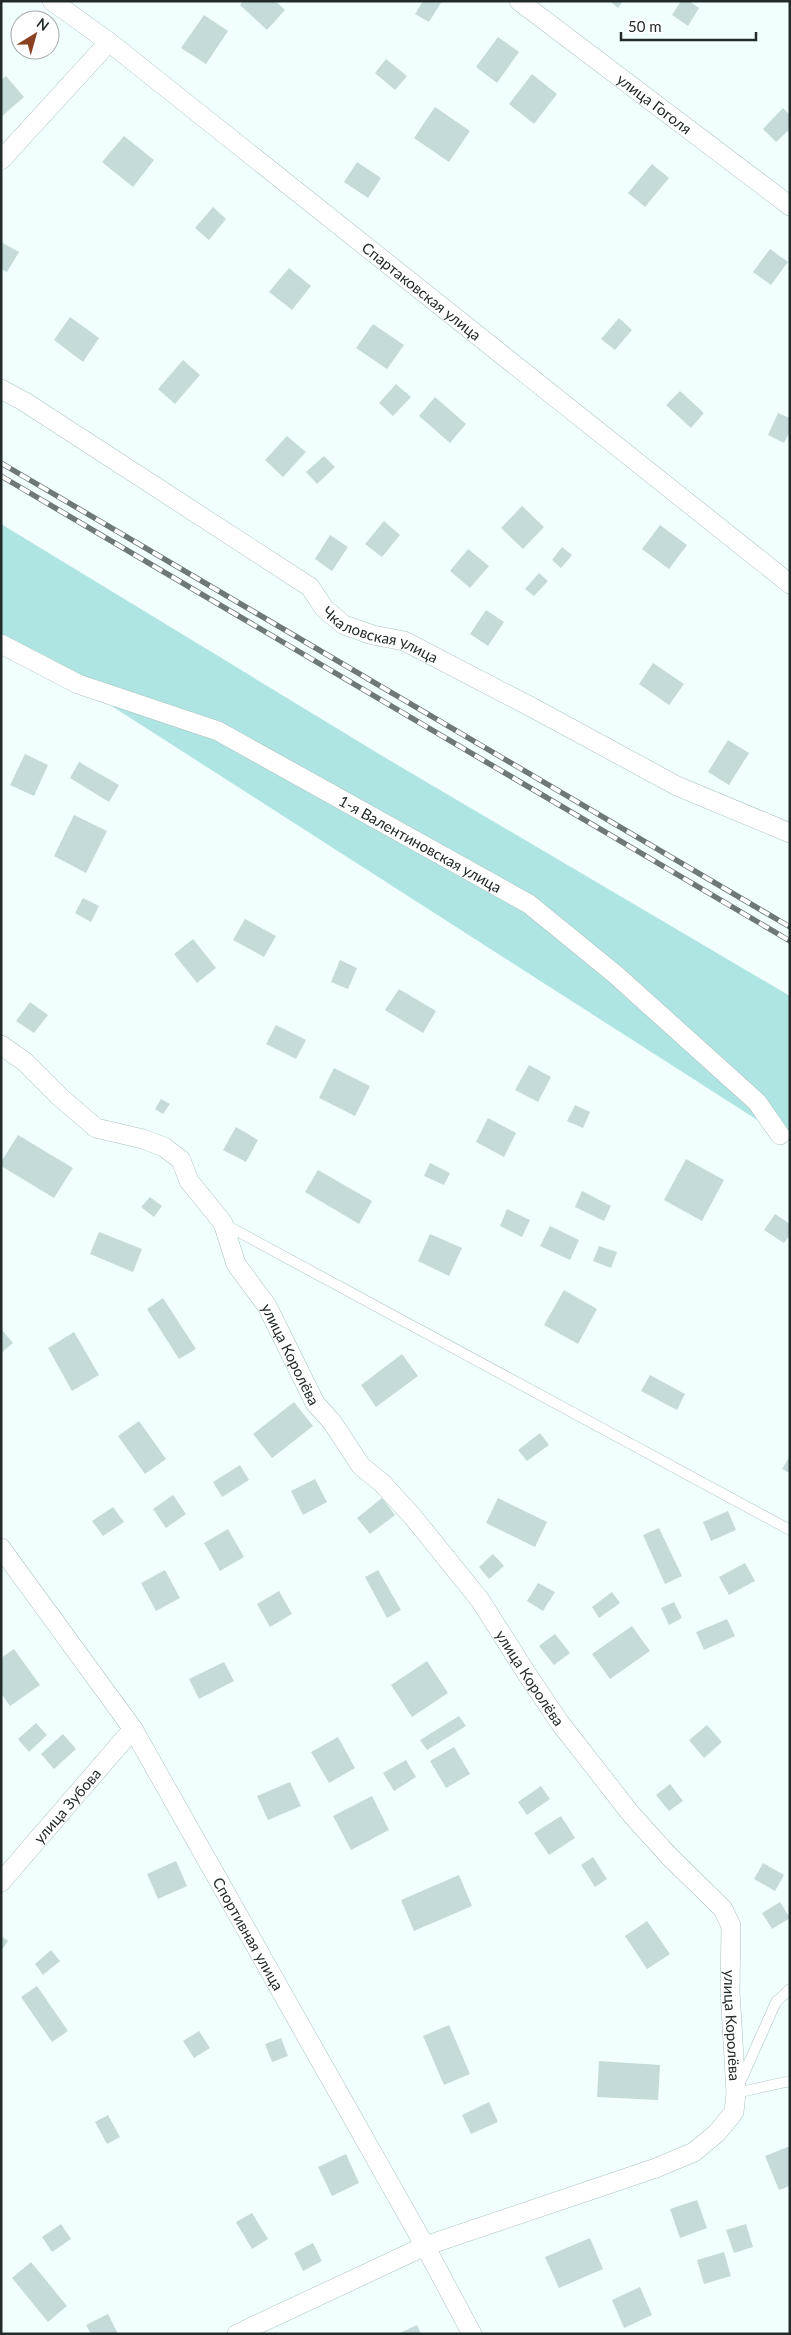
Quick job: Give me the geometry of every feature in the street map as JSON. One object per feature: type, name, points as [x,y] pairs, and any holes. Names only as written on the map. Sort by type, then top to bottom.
[{"type":"street","name":"Спартаковская улица","points":[[52,1],[109,42],[790,584]]},
{"type":"street","name":"улица Гоголя","points":[[519,1],[790,206]]},
{"type":"street","points":[[1,160],[109,42]]},
{"type":"street","name":"Чкаловская улица","points":[[1,389],[26,402],[310,587],[324,608],[344,625],[373,635],[404,641],[677,786],[790,833]]},
{"type":"street","name":"1-я Валентиновская улица","points":[[1,644],[78,684],[218,731],[529,904],[616,975],[758,1102],[785,1138]]},
{"type":"street","name":"улица Королёва","points":[[1,1045],[25,1062],[96,1128],[142,1139],[164,1147],[181,1160],[189,1181],[223,1223],[236,1264],[267,1306],[314,1403],[332,1422],[361,1466],[382,1483],[413,1517],[480,1600],[560,1723],[631,1814],[669,1856],[723,1909],[731,1926],[730,1991],[736,2093],[734,2112],[717,2133],[694,2152],[656,2168],[425,2246],[237,2334]]},
{"type":"street","name":"Спортивная улица","points":[[1,1548],[133,1729],[425,2246],[472,2334]]},
{"type":"street","name":"улица Зубова","points":[[1,1882],[133,1729]]},
{"type":"lane","points":[[223,1223],[790,1530]]},
{"type":"lane","points":[[736,2093],[776,2002],[790,1989]]},
{"type":"lane","points":[[736,2093],[790,2081]]},
{"type":"shaded area","points":[[1,524],[389,760],[790,996],[790,1141],[1,635]]},
{"type":"building","points":[[243,1],[275,1],[285,10],[267,30],[240,5]]},
{"type":"building","points":[[423,1],[442,1],[429,22],[415,14]]},
{"type":"building","points":[[610,1],[623,1],[618,8]]},
{"type":"building","points":[[681,1],[689,1],[699,8],[688,26],[672,15]]},
{"type":"building","points":[[204,15],[228,31],[206,64],[181,48]]},
{"type":"building","points":[[498,37],[519,52],[497,83],[476,67]]},
{"type":"building","points":[[386,59],[407,76],[395,90],[375,73]]},
{"type":"building","points":[[532,74],[557,94],[534,124],[509,104]]},
{"type":"building","points":[[6,76],[24,97],[1,117],[1,80]]},
{"type":"building","points":[[435,107],[470,131],[449,162],[414,138]]},
{"type":"building","points":[[783,108],[790,115],[790,129],[776,142],[763,129]]},
{"type":"building","points":[[124,136],[154,160],[133,187],[102,162]]},
{"type":"building","points":[[357,162],[381,178],[368,198],[344,182]]},
{"type":"building","points":[[652,164],[669,178],[645,207],[628,193]]},
{"type":"building","points":[[213,207],[226,219],[209,240],[195,228]]},
{"type":"building","points":[[1,242],[19,252],[7,272],[1,269]]},
{"type":"building","points":[[770,249],[788,262],[771,285],[753,272]]},
{"type":"building","points":[[289,268],[311,286],[292,310],[269,292]]},
{"type":"building","points":[[70,317],[99,338],[83,362],[54,340]]},
{"type":"building","points":[[619,318],[632,330],[615,350],[601,339]]},
{"type":"building","points":[[373,324],[404,345],[387,369],[356,348]]},
{"type":"building","points":[[183,360],[200,375],[175,404],[158,389]]},
{"type":"building","points":[[396,384],[411,397],[393,416],[379,403]]},
{"type":"building","points":[[680,391],[704,413],[691,428],[666,405]]},
{"type":"building","points":[[435,397],[466,424],[450,443],[419,416]]},
{"type":"building","points":[[778,413],[790,418],[790,431],[784,443],[768,435]]},
{"type":"building","points":[[287,436],[306,452],[283,477],[265,460]]},
{"type":"building","points":[[324,456],[335,467],[317,484],[306,472]]},
{"type":"building","points":[[522,506],[544,527],[523,549],[501,528]]},
{"type":"building","points":[[384,521],[400,535],[382,557],[365,544]]},
{"type":"building","points":[[660,525],[687,545],[669,569],[642,549]]},
{"type":"building","points":[[330,535],[348,547],[332,571],[315,559]]},
{"type":"building","points":[[562,547],[572,555],[561,568],[552,560]]},
{"type":"building","points":[[468,549],[489,566],[470,588],[450,571]]},
{"type":"building","points":[[539,573],[548,581],[534,596],[525,589]]},
{"type":"building","points":[[486,610],[504,622],[488,646],[470,634]]},
{"type":"building","points":[[653,663],[684,684],[669,705],[639,684]]},
{"type":"building","points":[[728,740],[749,753],[729,785],[708,772]]},
{"type":"building","points":[[25,754],[48,765],[34,796],[10,785]]},
{"type":"building","points":[[79,762],[119,785],[109,802],[70,778]]},
{"type":"building","points":[[74,815],[107,831],[86,873],[54,856]]},
{"type":"building","points":[[83,898],[99,906],[91,922],[75,913]]},
{"type":"building","points":[[245,919],[276,936],[264,957],[233,940]]},
{"type":"building","points":[[193,939],[216,968],[197,983],[174,954]]},
{"type":"building","points":[[340,960],[357,968],[348,989],[331,982]]},
{"type":"building","points":[[399,989],[436,1011],[423,1033],[385,1010]]},
{"type":"building","points":[[30,1002],[48,1015],[34,1033],[16,1021]]},
{"type":"building","points":[[276,1025],[306,1040],[296,1059],[266,1044]]},
{"type":"building","points":[[529,1065],[551,1077],[538,1102],[515,1090]]},
{"type":"building","points":[[334,1068],[370,1086],[355,1116],[319,1098]]},
{"type":"building","points":[[161,1099],[170,1104],[163,1114],[155,1109]]},
{"type":"building","points":[[575,1105],[590,1112],[583,1128],[567,1121]]},
{"type":"building","points":[[488,1118],[516,1133],[504,1157],[476,1142]]},
{"type":"building","points":[[236,1127],[258,1140],[246,1162],[223,1150]]},
{"type":"building","points":[[18,1135],[73,1168],[54,1198],[1,1166],[1,1162]]},
{"type":"building","points":[[686,1159],[724,1180],[702,1221],[664,1200]]},
{"type":"building","points":[[430,1163],[450,1173],[444,1185],[424,1176]]},
{"type":"building","points":[[318,1170],[372,1201],[359,1224],[305,1192]]},
{"type":"building","points":[[582,1191],[611,1206],[604,1221],[575,1207]]},
{"type":"building","points":[[150,1197],[162,1206],[154,1217],[141,1207]]},
{"type":"building","points":[[507,1209],[530,1220],[522,1237],[500,1226]]},
{"type":"building","points":[[775,1214],[790,1224],[790,1235],[784,1243],[764,1230]]},
{"type":"building","points":[[550,1226],[579,1240],[570,1260],[540,1246]]},
{"type":"building","points":[[99,1232],[142,1249],[133,1272],[90,1254]]},
{"type":"building","points":[[430,1234],[462,1248],[449,1276],[418,1261]]},
{"type":"building","points":[[599,1246],[617,1252],[611,1268],[593,1261]]},
{"type":"building","points":[[564,1290],[597,1309],[578,1344],[544,1325]]},
{"type":"building","points":[[163,1298],[196,1349],[179,1359],[147,1309]]},
{"type":"building","points":[[1,1329],[13,1343],[1,1353]]},
{"type":"building","points":[[74,1332],[99,1375],[72,1391],[48,1348]]},
{"type":"building","points":[[402,1354],[418,1376],[376,1407],[361,1385]]},
{"type":"building","points":[[650,1375],[685,1394],[677,1410],[641,1391]]},
{"type":"building","points":[[294,1402],[313,1426],[272,1458],[253,1434]]},
{"type":"building","points":[[139,1421],[166,1459],[145,1474],[118,1436]]},
{"type":"building","points":[[540,1433],[549,1445],[527,1461],[518,1450]]},
{"type":"building","points":[[790,1456],[790,1473],[782,1469]]},
{"type":"building","points":[[240,1465],[249,1480],[222,1497],[213,1482]]},
{"type":"building","points":[[315,1479],[327,1502],[303,1515],[291,1491]]},
{"type":"building","points":[[173,1495],[186,1514],[166,1528],[153,1509]]},
{"type":"building","points":[[382,1498],[395,1515],[370,1534],[357,1518]]},
{"type":"building","points":[[498,1498],[547,1522],[535,1547],[486,1523]]},
{"type":"building","points":[[113,1507],[124,1522],[103,1536],[92,1521]]},
{"type":"building","points":[[728,1511],[736,1530],[711,1541],[703,1522]]},
{"type":"building","points":[[659,1528],[682,1576],[665,1584],[643,1535]]},
{"type":"building","points":[[228,1529],[244,1557],[220,1571],[204,1543]]},
{"type":"building","points":[[493,1554],[504,1566],[489,1579],[479,1567]]},
{"type":"building","points":[[745,1563],[755,1581],[729,1595],[719,1577]]},
{"type":"building","points":[[165,1570],[180,1598],[156,1611],[141,1583]]},
{"type":"building","points":[[378,1570],[401,1610],[387,1618],[365,1577]]},
{"type":"building","points":[[538,1583],[555,1592],[543,1611],[527,1601]]},
{"type":"building","points":[[279,1591],[292,1614],[270,1627],[257,1604]]},
{"type":"building","points":[[612,1592],[620,1603],[599,1618],[592,1607]]},
{"type":"building","points":[[674,1602],[682,1618],[669,1625],[661,1608]]},
{"type":"building","points":[[727,1619],[735,1636],[704,1650],[696,1632]]},
{"type":"building","points":[[632,1626],[650,1651],[610,1679],[592,1654]]},
{"type":"building","points":[[555,1634],[570,1653],[554,1665],[539,1646]]},
{"type":"building","points":[[14,1649],[40,1685],[10,1706],[1,1693],[1,1658]]},
{"type":"building","points":[[427,1661],[448,1693],[412,1717],[391,1685]]},
{"type":"building","points":[[224,1662],[234,1681],[199,1699],[189,1679]]},
{"type":"building","points":[[459,1716],[466,1726],[427,1750],[420,1740]]},
{"type":"building","points":[[36,1723],[47,1735],[29,1752],[18,1739]]},
{"type":"building","points":[[707,1725],[722,1742],[704,1758],[689,1740]]},
{"type":"building","points":[[63,1734],[76,1749],[54,1769],[41,1754]]},
{"type":"building","points":[[338,1737],[355,1768],[329,1783],[311,1752]]},
{"type":"building","points":[[454,1747],[470,1774],[446,1788],[430,1761]]},
{"type":"building","points":[[406,1760],[416,1777],[394,1791],[383,1773]]},
{"type":"building","points":[[290,1782],[301,1806],[268,1820],[257,1796]]},
{"type":"building","points":[[670,1784],[683,1801],[669,1811],[656,1795]]},
{"type":"building","points":[[541,1786],[550,1799],[527,1815],[518,1802]]},
{"type":"building","points":[[372,1796],[389,1830],[351,1850],[333,1816]]},
{"type":"building","points":[[561,1816],[575,1838],[549,1855],[534,1833]]},
{"type":"building","points":[[593,1857],[607,1879],[595,1887],[581,1865]]},
{"type":"building","points":[[176,1861],[187,1886],[158,1899],[147,1874]]},
{"type":"building","points":[[763,1863],[784,1875],[775,1891],[754,1879]]},
{"type":"building","points":[[459,1875],[472,1906],[414,1931],[401,1900]]},
{"type":"building","points":[[780,1902],[790,1918],[772,1929],[762,1913]]},
{"type":"building","points":[[647,1921],[670,1954],[647,1969],[625,1936]]},
{"type":"building","points":[[1,1936],[8,1941],[1,1951]]},
{"type":"building","points":[[51,1950],[60,1961],[43,1975],[35,1964]]},
{"type":"building","points":[[37,1986],[68,2031],[52,2042],[21,1997]]},
{"type":"building","points":[[449,2025],[470,2074],[444,2085],[423,2036]]},
{"type":"building","points":[[199,2031],[210,2048],[194,2058],[183,2041]]},
{"type":"building","points":[[281,2038],[288,2056],[272,2062],[265,2044]]},
{"type":"building","points":[[599,2061],[660,2065],[658,2100],[597,2097]]},
{"type":"building","points":[[489,2102],[498,2122],[471,2134],[462,2115]]},
{"type":"building","points":[[108,2115],[120,2137],[107,2144],[95,2122]]},
{"type":"building","points":[[790,2146],[790,2186],[779,2190],[765,2156]]},
{"type":"building","points":[[346,2154],[359,2183],[332,2196],[318,2167]]},
{"type":"building","points":[[697,2200],[707,2228],[680,2238],[670,2209]]},
{"type":"building","points":[[252,2213],[268,2239],[252,2249],[236,2222]]},
{"type":"building","points":[[61,2224],[71,2239],[52,2252],[42,2237]]},
{"type":"building","points":[[746,2224],[753,2247],[734,2253],[726,2230]]},
{"type":"building","points":[[590,2238],[603,2269],[559,2288],[545,2257]]},
{"type":"building","points":[[313,2243],[322,2261],[303,2271],[294,2253]]},
{"type":"building","points":[[724,2252],[731,2276],[704,2284],[697,2260]]},
{"type":"building","points":[[31,2262],[67,2306],[48,2322],[12,2278]]},
{"type":"building","points":[[640,2287],[652,2315],[624,2328],[612,2300]]},
{"type":"building","points":[[108,2314],[118,2334],[91,2334],[86,2325]]},
{"type":"building","points":[[417,2325],[421,2334],[402,2334],[402,2332]]},
{"type":"railway","points":[[1,463],[790,927]]},
{"type":"railway","points":[[1,476],[790,941]]}]
